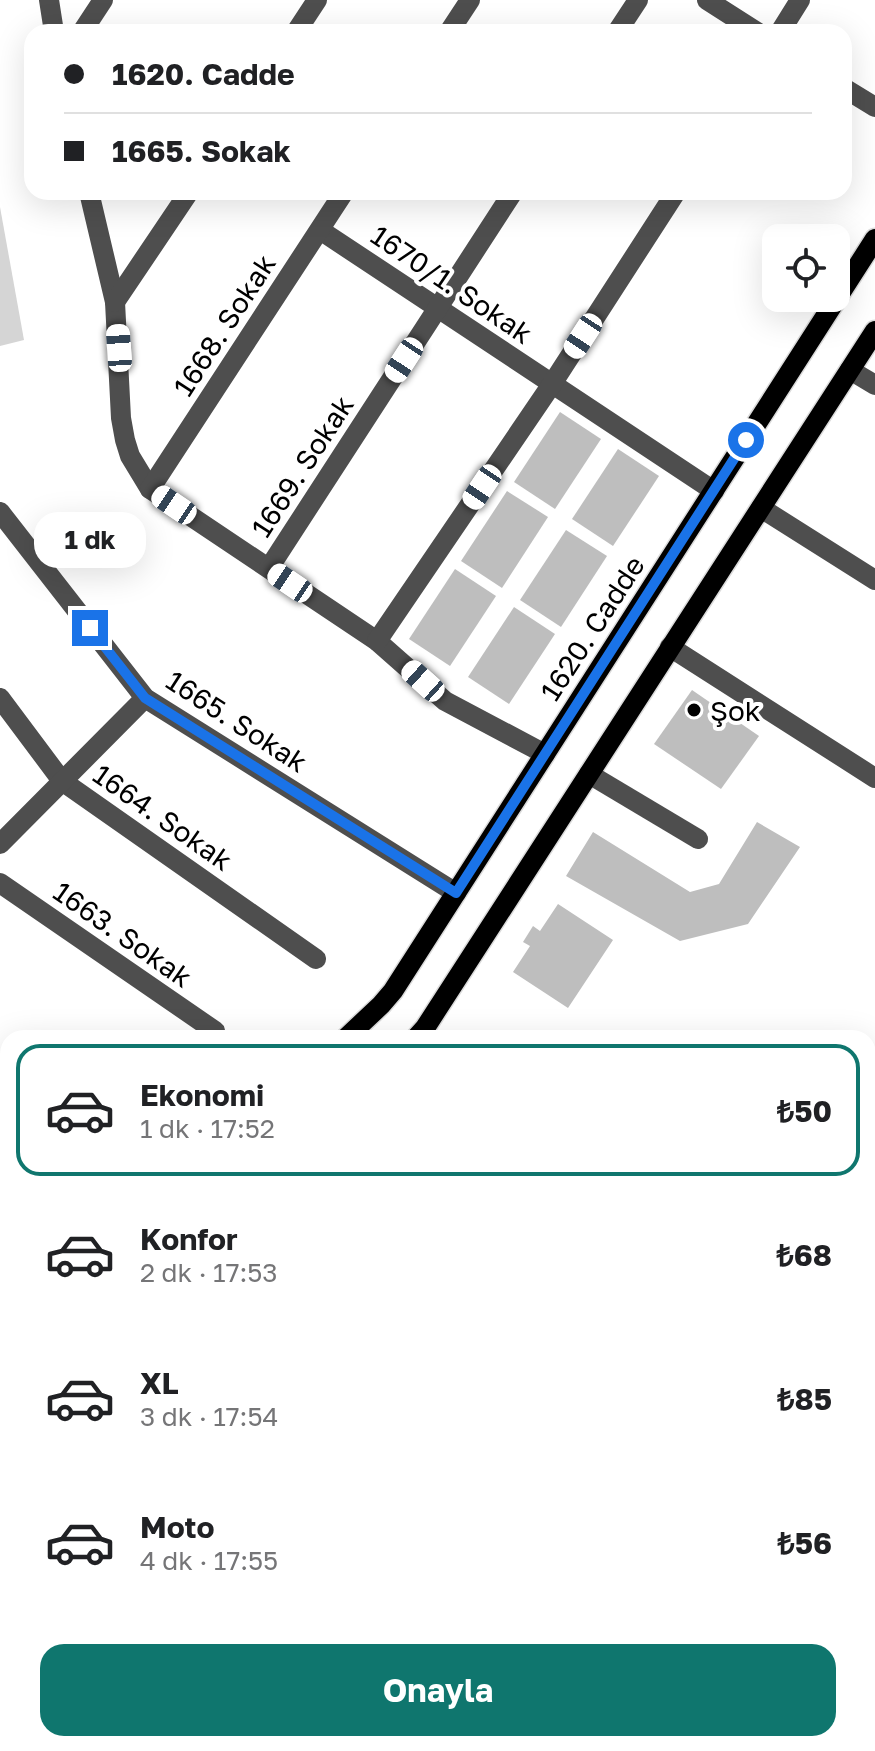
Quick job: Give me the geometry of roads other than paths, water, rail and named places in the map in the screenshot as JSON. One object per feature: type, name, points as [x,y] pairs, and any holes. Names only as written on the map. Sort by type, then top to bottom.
[{"type":"main road","name":"1620. Cadde","points":[[354,1030],[393,991],[875,239]]},
{"type":"main road","points":[[423,1030],[875,331]]},
{"type":"street","points":[[49,0],[53,24]]},
{"type":"street","points":[[87,24],[103,0]]},
{"type":"street","points":[[301,24],[317,0]]},
{"type":"street","points":[[454,24],[470,0]]},
{"type":"street","points":[[622,24],[638,0]]},
{"type":"street","points":[[707,0],[744,24]]},
{"type":"street","points":[[785,24],[800,0]]},
{"type":"street","points":[[852,93],[875,107]]},
{"type":"street","points":[[91,200],[115,302],[125,440],[130,456],[150,489],[377,641],[445,701],[545,754]]},
{"type":"street","points":[[115,302],[184,200]]},
{"type":"street","name":"1668. Sokak","points":[[150,489],[339,200]]},
{"type":"street","name":"1669. Sokak","points":[[269,568],[508,200]]},
{"type":"street","points":[[377,641],[552,384],[671,200]]},
{"type":"street","name":"1670/1. Sokak","points":[[320,230],[714,491]]},
{"type":"street","points":[[850,370],[875,385]]},
{"type":"street","points":[[761,508],[875,580]]},
{"type":"street","name":"1665. Sokak","points":[[0,512],[145,698],[456,893]]},
{"type":"street","points":[[670,647],[875,778]]},
{"type":"street","name":"1664. Sokak","points":[[0,698],[62,781],[316,959]]},
{"type":"street","points":[[0,844],[145,698]]},
{"type":"street","points":[[589,774],[698,839]]},
{"type":"street","name":"1663. Sokak","points":[[0,883],[214,1030]]},
{"type":"place","name":"Şok","points":[[694,710]]}]
